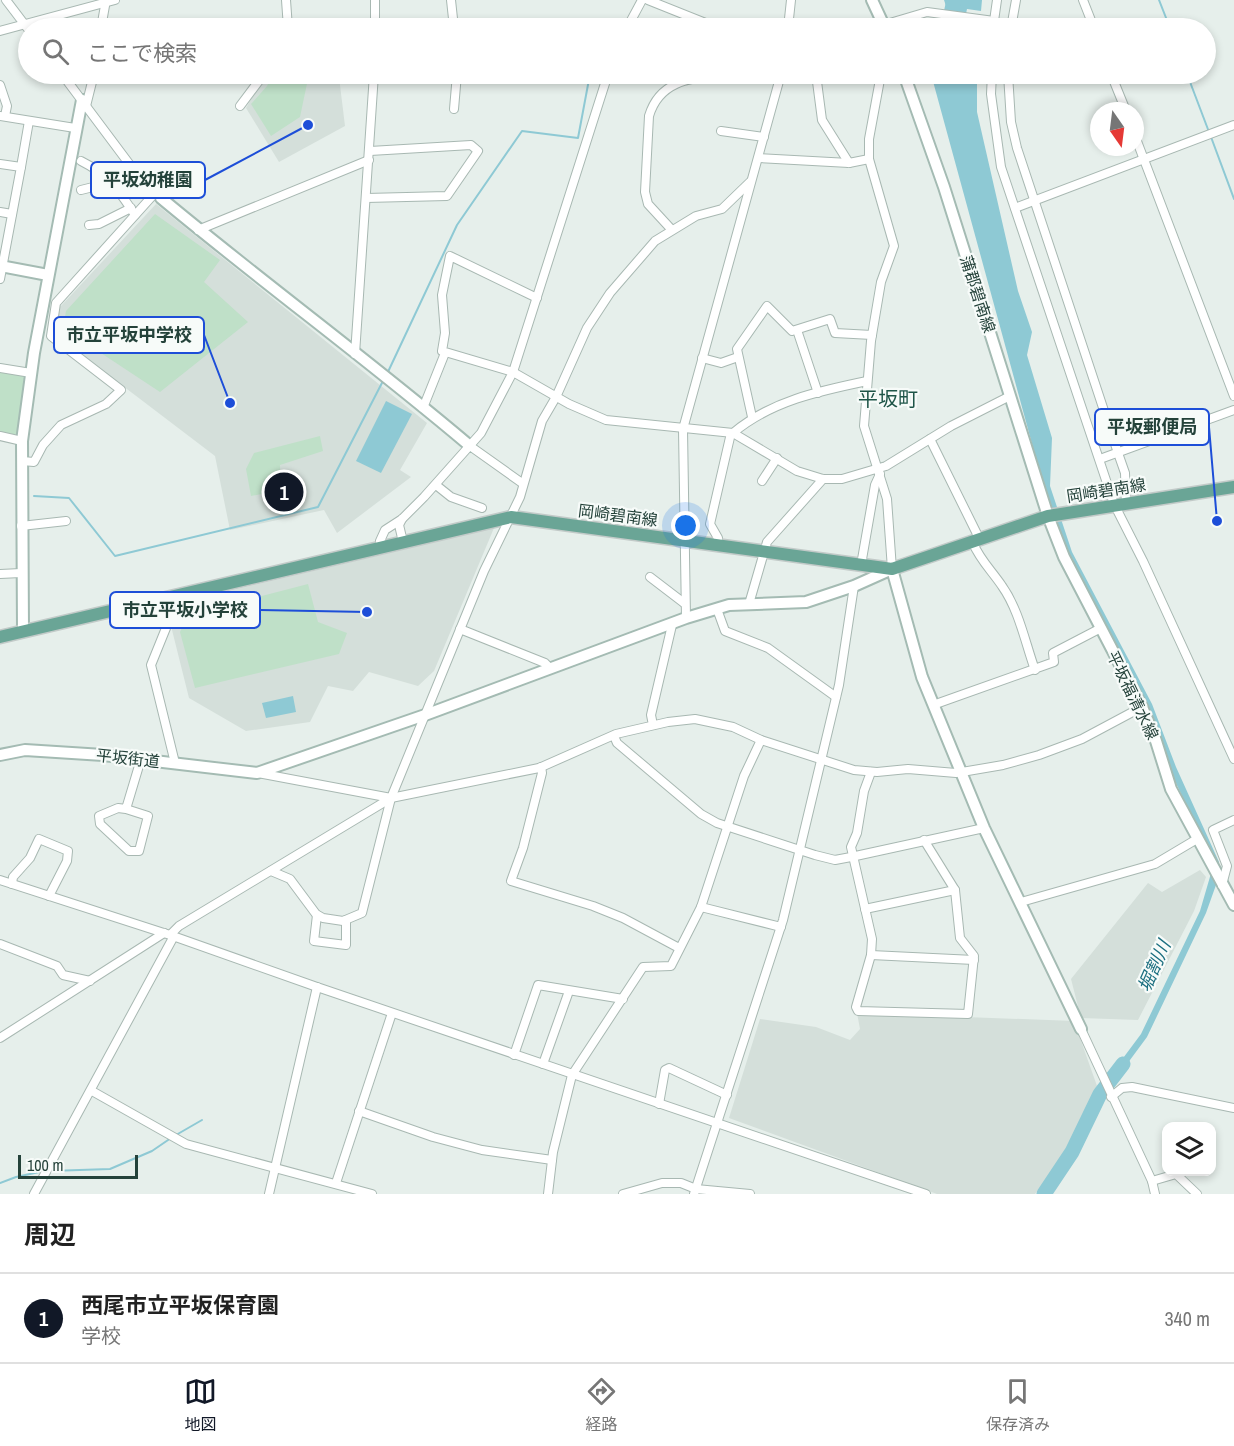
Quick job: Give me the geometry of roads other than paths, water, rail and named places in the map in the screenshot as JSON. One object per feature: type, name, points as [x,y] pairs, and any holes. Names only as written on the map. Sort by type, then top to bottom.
[{"type":"main road","name":"岡崎碧南線","points":[[0,636],[511,517],[892,569],[1052,515],[1234,487]]},
{"type":"street","points":[[6,0],[19,18]]},
{"type":"street","points":[[55,18],[115,0]]},
{"type":"street","points":[[286,0],[287,18]]},
{"type":"street","points":[[375,0],[375,18]]},
{"type":"street","points":[[451,0],[453,18]]},
{"type":"street","points":[[632,18],[642,0]]},
{"type":"street","points":[[648,0],[693,18]]},
{"type":"street","points":[[790,18],[791,0]]},
{"type":"street","points":[[872,0],[880,18]]},
{"type":"street","points":[[995,18],[997,0]]},
{"type":"street","points":[[1013,18],[1016,0]]},
{"type":"street","points":[[1083,0],[1090,18]]},
{"type":"street","points":[[103,18],[106,2]]},
{"type":"street","points":[[910,18],[927,12],[958,18]]},
{"type":"street","points":[[0,32],[18,29]]},
{"type":"street","points":[[70,84],[145,185],[198,230],[470,446],[522,483]]},
{"type":"street","points":[[23,630],[22,441],[31,373],[75,128],[91,84]]},
{"type":"street","points":[[240,106],[256,84]]},
{"type":"street","points":[[355,354],[374,84]]},
{"type":"street","points":[[454,109],[456,84]]},
{"type":"street","points":[[381,548],[380,541],[385,530],[402,519],[470,446],[490,418],[513,372],[605,84]]},
{"type":"street","points":[[671,229],[648,204],[645,192],[649,116],[652,106],[673,84]]},
{"type":"street","points":[[686,618],[683,429],[778,84]]},
{"type":"street","points":[[817,84],[822,120],[849,163]]},
{"type":"street","points":[[879,84],[869,139],[869,159],[894,246],[881,282],[872,335],[865,432],[887,499],[892,569],[913,650],[933,705],[984,828],[1081,1029],[1152,1181],[1155,1194]]},
{"type":"street","name":"蒲郡碧南線","points":[[908,84],[945,187],[1010,396],[1052,515]]},
{"type":"street","points":[[993,84],[995,132],[1001,167],[1100,459],[1143,561],[1234,759]]},
{"type":"street","points":[[1009,84],[1011,122],[1125,473],[1120,503]]},
{"type":"street","points":[[1115,84],[1122,102]]},
{"type":"street","points":[[0,85],[7,106],[3,116],[75,128]]},
{"type":"street","points":[[0,279],[28,121]]},
{"type":"street","points":[[1015,208],[1234,125]]},
{"type":"street","points":[[720,131],[764,137]]},
{"type":"street","points":[[366,198],[447,196],[478,151],[471,145],[370,151]]},
{"type":"street","points":[[1143,156],[1234,396]]},
{"type":"street","points":[[759,158],[849,163],[869,159]]},
{"type":"street","points":[[198,230],[369,160]]},
{"type":"street","points":[[81,161],[101,170],[113,182],[133,211]]},
{"type":"street","points":[[0,164],[21,167]]},
{"type":"street","points":[[81,190],[113,182]]},
{"type":"street","points":[[271,871],[290,879],[317,915],[323,918],[345,920],[362,913],[391,798],[460,629],[520,497],[522,483],[542,421],[556,397],[587,328],[603,302],[638,259],[671,229],[696,216],[722,209],[750,182]]},
{"type":"street","points":[[89,225],[99,225],[133,211],[158,196]]},
{"type":"street","points":[[22,461],[34,462],[43,445],[61,425],[106,404],[121,390],[51,336],[56,303],[133,211]]},
{"type":"street","points":[[0,212],[12,214]]},
{"type":"street","points":[[537,298],[450,256],[442,295],[442,328],[445,333],[442,351],[479,360],[513,372],[556,397],[606,420],[732,433],[797,471],[823,479],[879,471],[930,439],[1010,396]]},
{"type":"street","points":[[1,266],[48,275]]},
{"type":"street","points":[[752,417],[738,357],[738,346],[767,306],[789,329],[797,330],[830,319],[835,333],[872,335]]},
{"type":"street","points":[[797,330],[818,393]]},
{"type":"street","points":[[423,408],[445,353]]},
{"type":"street","points":[[702,358],[721,363],[738,357]]},
{"type":"street","points":[[0,368],[31,373]]},
{"type":"street","points":[[717,544],[718,538],[710,524],[732,433],[752,417],[776,406],[867,381]]},
{"type":"street","points":[[1100,459],[1234,410]]},
{"type":"street","points":[[0,436],[22,441]]},
{"type":"street","points":[[930,439],[945,465],[982,561],[1003,587],[1015,610],[1035,670]]},
{"type":"street","points":[[762,481],[777,458]]},
{"type":"street","points":[[861,566],[879,471]]},
{"type":"street","points":[[749,604],[764,551],[773,532],[823,479]]},
{"type":"street","points":[[436,485],[451,497],[482,508]]},
{"type":"street","name":"平坂福清水線","points":[[1052,515],[1064,557],[1142,707],[1156,741],[1171,789],[1234,905]]},
{"type":"street","points":[[402,519],[399,525],[403,543]]},
{"type":"street","points":[[21,526],[66,521]]},
{"type":"street","points":[[257,773],[425,715],[686,618],[717,609],[749,604],[806,602],[854,586],[892,569]]},
{"type":"street","points":[[0,574],[21,573]]},
{"type":"street","points":[[650,577],[684,603]]},
{"type":"street","points":[[695,1192],[782,927],[801,849],[801,835],[836,697],[854,586]]},
{"type":"street","points":[[159,600],[166,628],[151,665],[175,763]]},
{"type":"street","points":[[717,609],[725,631],[768,648],[836,697]]},
{"type":"street","points":[[653,725],[651,715],[672,625]]},
{"type":"street","points":[[933,705],[1054,662],[1053,654],[1101,628]]},
{"type":"street","points":[[460,629],[545,663],[550,668]]},
{"type":"street","points":[[0,1038],[90,981],[169,935],[179,926],[391,798],[541,767],[614,736],[653,725],[695,719],[733,727],[761,740],[854,771],[908,769],[961,772],[1003,765],[1050,751],[1082,739],[1142,707]]},
{"type":"street","points":[[614,736],[617,743],[701,814],[727,827],[835,860],[984,828]]},
{"type":"street","points":[[548,1194],[552,1160],[572,1075],[643,967],[671,966],[700,907],[744,776],[761,740]]},
{"type":"street","name":"平坂街道","points":[[0,754],[25,750],[141,759],[257,773]]},
{"type":"street","points":[[126,809],[141,759]]},
{"type":"street","points":[[541,767],[543,773],[530,825],[511,881],[593,906],[623,918],[679,948]]},
{"type":"street","points":[[871,772],[864,791],[857,833],[851,847],[851,857],[872,939],[871,955],[856,1008],[858,1011],[968,1014],[974,960],[960,938],[955,890],[924,840]]},
{"type":"street","points":[[257,773],[391,798]]},
{"type":"street","points":[[118,808],[126,809],[148,816],[139,851],[129,851],[100,824],[99,816],[118,808]]},
{"type":"street","points":[[1222,885],[1227,866],[1213,830],[1234,820]]},
{"type":"street","points":[[12,884],[13,877],[30,858],[39,839],[68,852],[67,861],[49,896]]},
{"type":"street","points":[[1021,902],[1155,864],[1197,839]]},
{"type":"street","points":[[0,880],[169,935],[572,1075],[926,1194]]},
{"type":"street","points":[[864,909],[955,890]]},
{"type":"street","points":[[700,907],[782,927]]},
{"type":"street","points":[[317,915],[314,941],[346,945],[345,920]]},
{"type":"street","points":[[34,1194],[92,1091],[169,935]]},
{"type":"street","points":[[0,944],[57,966],[63,975],[90,981]]},
{"type":"street","points":[[871,955],[974,960]]},
{"type":"street","points":[[514,1055],[538,986],[623,999]]},
{"type":"street","points":[[268,1194],[317,987]]},
{"type":"street","points":[[543,1065],[569,991]]},
{"type":"street","points":[[336,1183],[392,1013]]},
{"type":"street","points":[[659,1104],[665,1070],[669,1068],[728,1095]]},
{"type":"street","points":[[1111,1097],[1122,1088],[1132,1087],[1234,1108]]},
{"type":"street","points":[[92,1091],[186,1144],[372,1194]]},
{"type":"street","points":[[358,1111],[433,1137],[482,1150],[552,1160]]},
{"type":"street","points":[[1152,1181],[1176,1174],[1197,1194]]},
{"type":"street","points":[[622,1194],[662,1183],[681,1183],[695,1192],[750,1194]]},
{"type":"water","points":[[944,0],[982,0],[981,11],[967,9],[965,18],[955,18],[958,8],[946,6]]},
{"type":"water","points":[[934,84],[977,84],[977,112],[1018,291],[1032,332],[1027,355],[1052,438],[1050,486],[1072,552],[1152,704],[1176,767],[1219,862],[1216,885],[1206,913],[1147,1037],[1113,1083],[1109,1077],[1141,1034],[1200,911],[1214,863],[1067,554],[1046,495]]},
{"type":"water","points":[[386,401],[412,414],[381,473],[356,461]]},
{"type":"water","points":[[293,696],[296,712],[266,718],[262,703]]},
{"type":"waterway","points":[[950,18],[954,0]]},
{"type":"waterway","points":[[1159,0],[1166,18]]},
{"type":"waterway","points":[[387,374],[457,225],[522,131],[578,138],[588,84]]},
{"type":"waterway","points":[[1191,84],[1209,132]]},
{"type":"waterway","points":[[1211,137],[1234,199]]},
{"type":"waterway","points":[[34,496],[69,498],[115,556],[318,507],[384,379]]},
{"type":"waterway","name":"堀割川","points":[[1044,1194],[1072,1152],[1100,1094],[1123,1064]]},
{"type":"waterway","points":[[176,1135],[202,1120]]},
{"type":"waterway","points":[[49,1171],[110,1169],[152,1151],[171,1138]]},
{"type":"waterway","points":[[0,1183],[44,1171]]},
{"type":"place","name":"平坂幼稚園","points":[[308,125]]},
{"type":"place","name":"市立平坂中学校","points":[[230,403]]},
{"type":"place","name":"西尾市立平坂保育園","points":[[284,492]]},
{"type":"place","name":"平坂郵便局","points":[[1217,521]]},
{"type":"place","name":"市立平坂小学校","points":[[367,612]]},
{"type":"district","name":"平坂町","points":[[888,398]]}]
